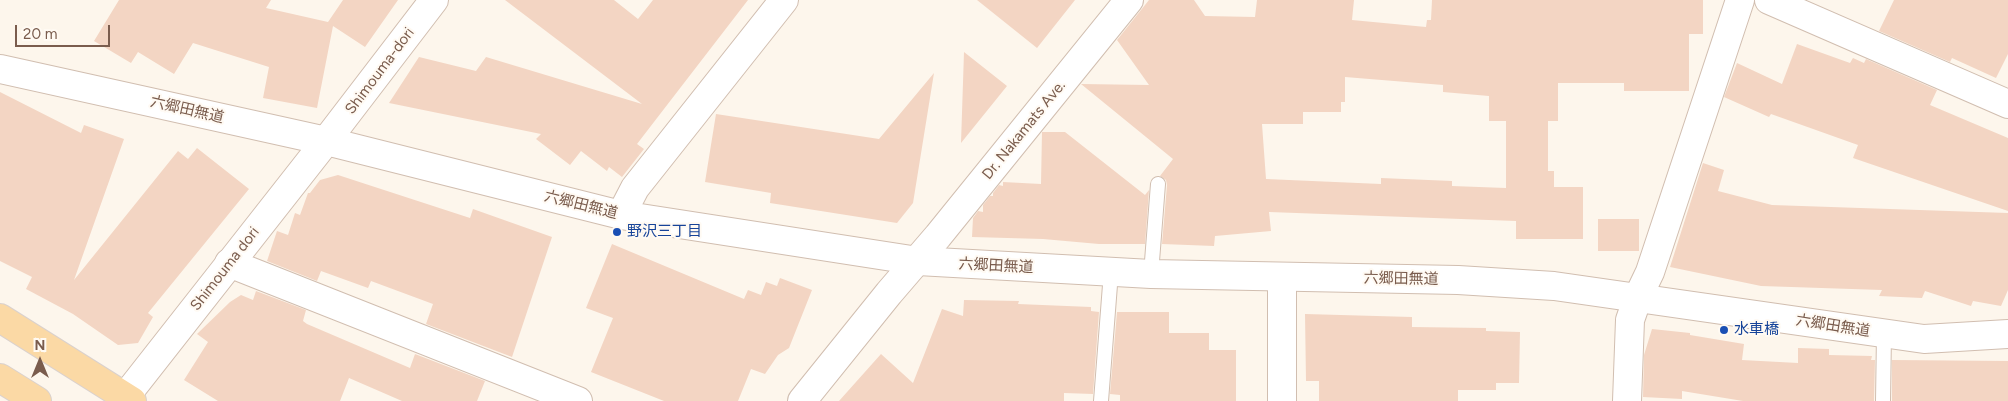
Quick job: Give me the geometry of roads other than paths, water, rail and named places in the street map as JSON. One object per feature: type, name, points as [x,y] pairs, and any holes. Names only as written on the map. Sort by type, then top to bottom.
[{"type":"main road","points":[[0,318],[129,399]]},
{"type":"main road","points":[[0,378],[37,401]]},
{"type":"street","name":"Shimouma-dori","points":[[326,141],[434,0]]},
{"type":"street","points":[[621,215],[635,188],[784,0]]},
{"type":"street","name":"Dr. Nakamats Ave.","points":[[802,401],[1129,0]]},
{"type":"street","points":[[1628,401],[1630,320],[1650,272],[1740,0]]},
{"type":"street","points":[[1770,0],[2008,104]]},
{"type":"street","name":"六郷田無道","points":[[0,69],[326,141],[621,215],[918,261],[1151,274],[1458,280],[1554,286],[1924,339],[2008,334]]},
{"type":"street","name":"Shimouma dori","points":[[129,399],[229,263],[326,141]]},
{"type":"street","points":[[229,263],[578,401]]},
{"type":"street","points":[[1282,277],[1282,401]]},
{"type":"lane","points":[[1151,274],[1158,184]]},
{"type":"lane","points":[[1101,401],[1111,272]]},
{"type":"lane","points":[[1884,334],[1884,401]]},
{"type":"place","name":"野沢三丁目","points":[[617,232]]},
{"type":"place","name":"水車橋","points":[[1724,330]]}]
